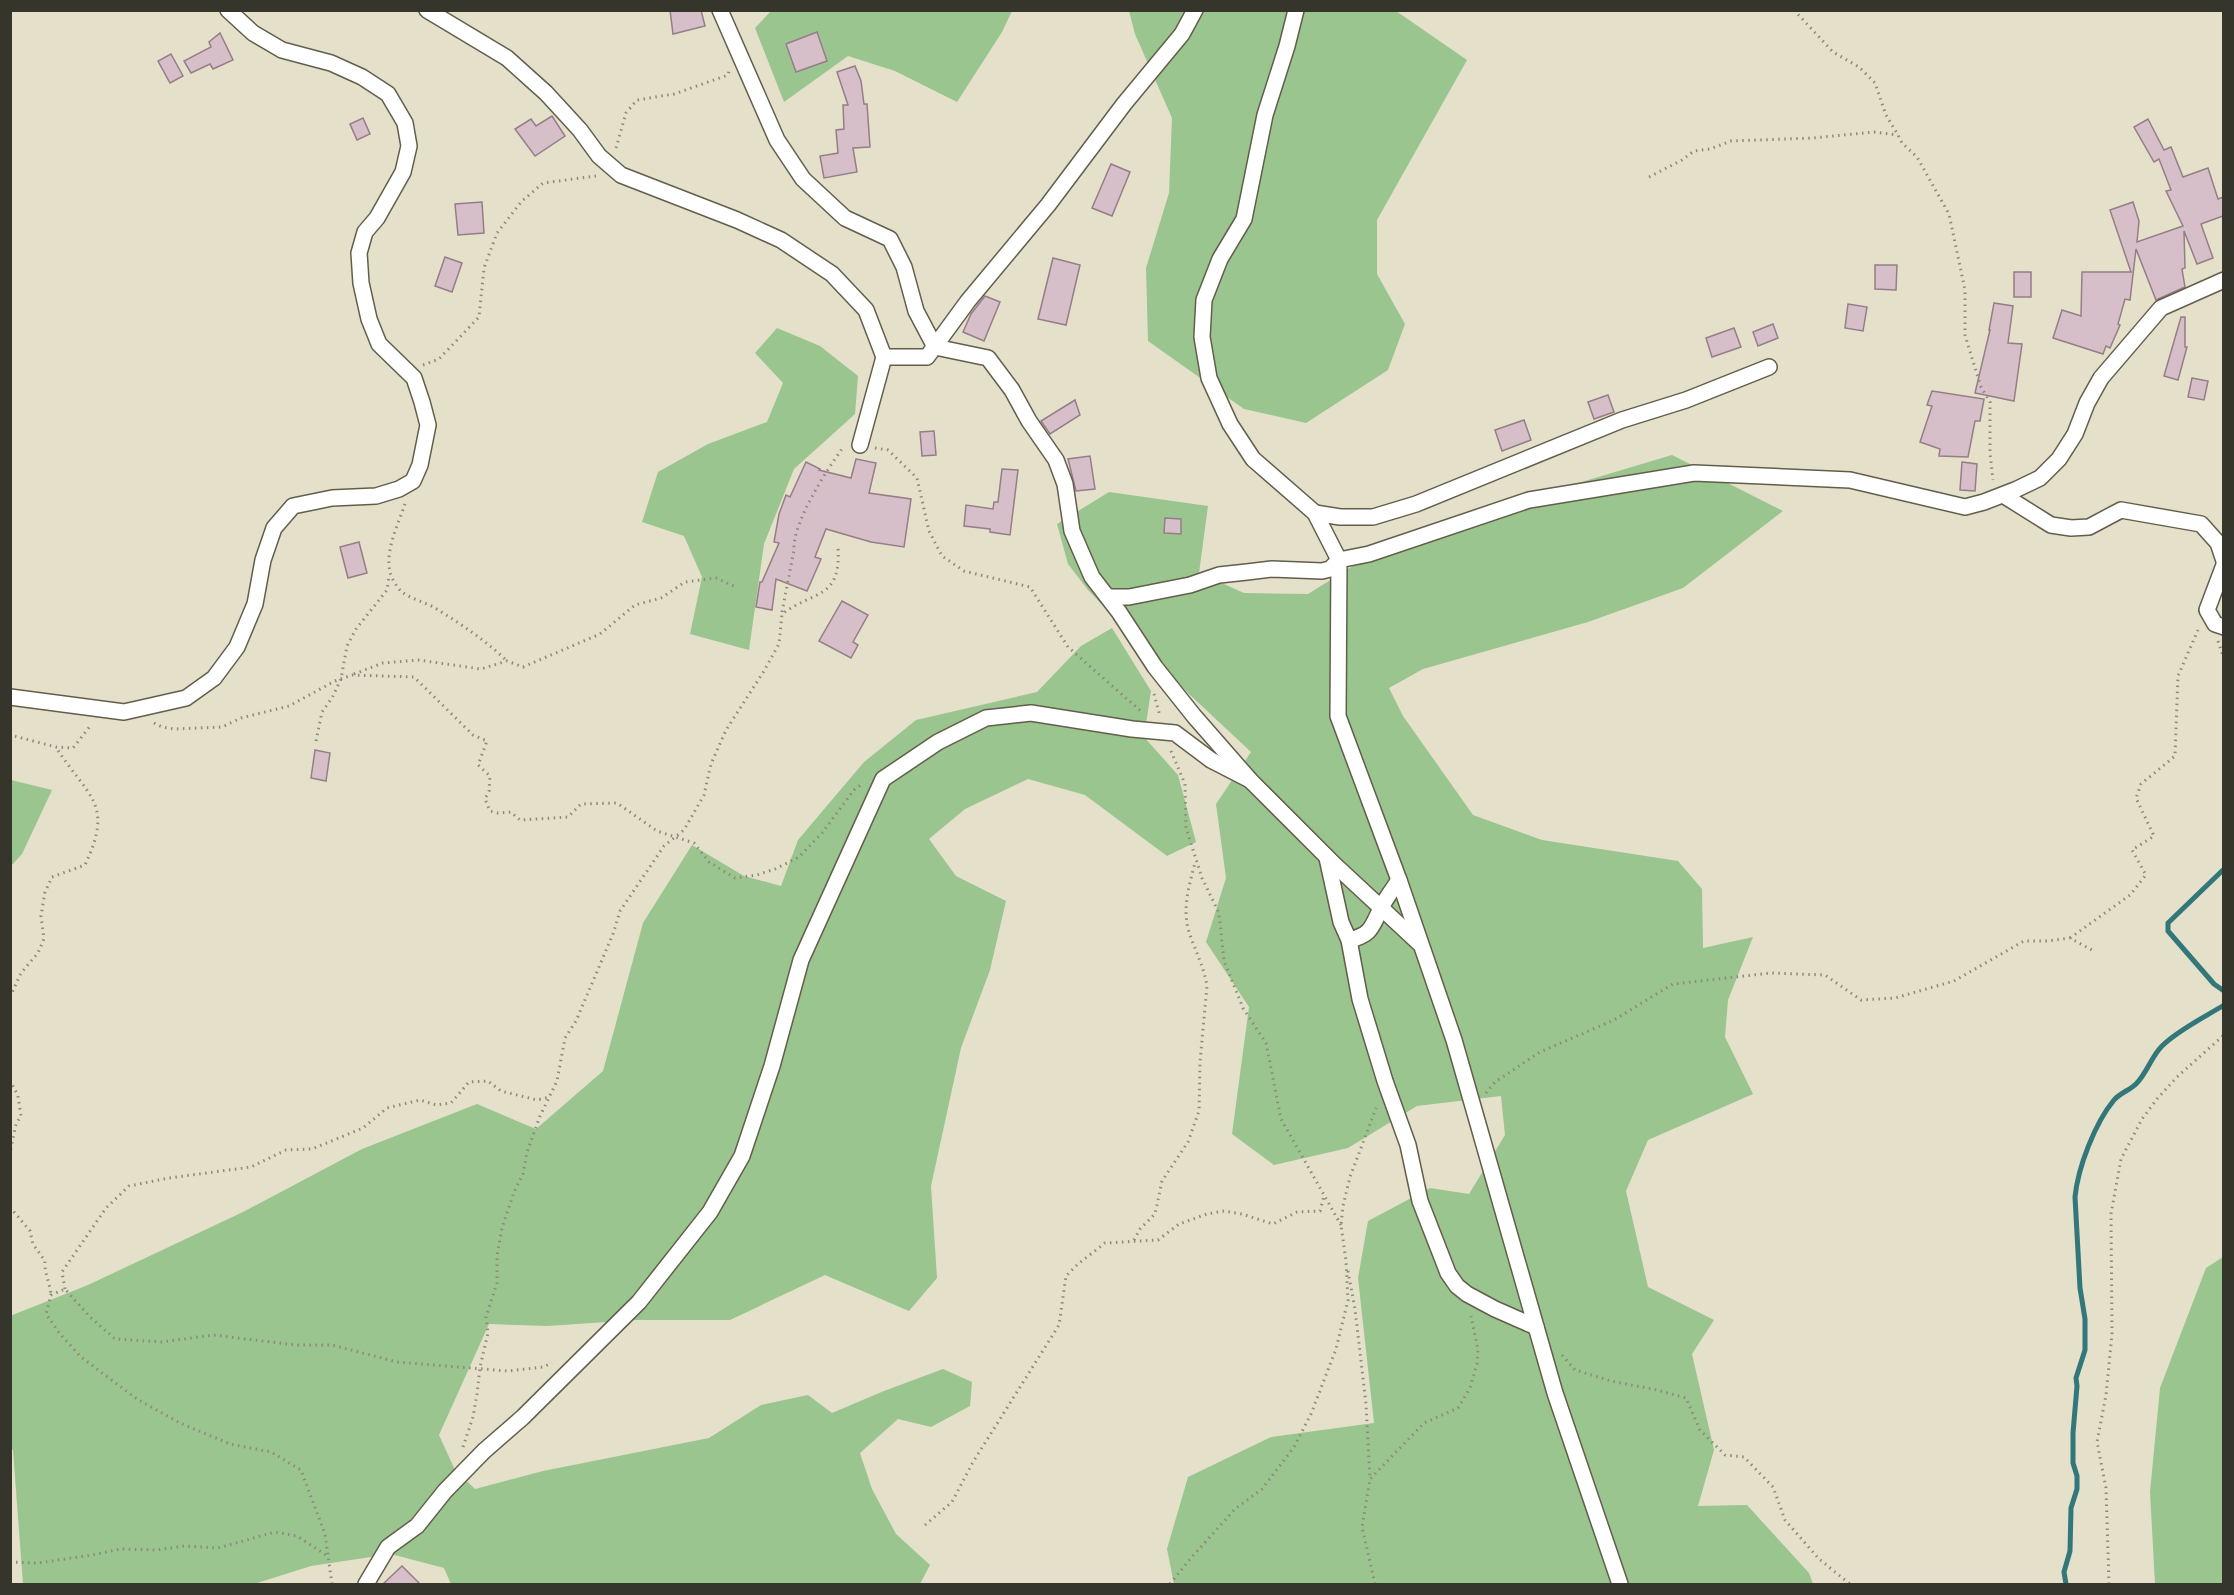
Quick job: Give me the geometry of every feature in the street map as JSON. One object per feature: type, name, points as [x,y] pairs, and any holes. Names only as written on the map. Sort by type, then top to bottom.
[{"type":"street","points":[[10,697],[124,712],[186,698],[214,678],[237,647],[255,604],[263,560],[274,528],[293,506],[332,498],[376,496],[399,489],[411,482],[420,465],[428,425],[414,378],[379,344],[369,319],[361,283],[359,253],[365,232],[377,218],[403,172],[409,146],[405,123],[388,94],[362,76],[331,63],[282,50],[253,33],[228,10]]},
{"type":"street","points":[[427,10],[507,58],[546,93],[580,130],[599,156],[621,175],[737,220],[781,240],[832,274],[866,310],[884,357],[860,445]]},
{"type":"street","points":[[720,10],[777,140],[803,179],[845,218],[890,239],[904,267],[916,311],[935,347]]},
{"type":"street","points":[[884,357],[927,357],[968,301],[1048,205],[1124,104],[1182,34],[1195,10]]},
{"type":"street","points":[[1296,10],[1265,115],[1244,219],[1220,259],[1204,300],[1202,337],[1209,378],[1230,424],[1253,459],[1315,513],[1339,560],[1338,716],[1399,880],[1454,1040],[1555,1393],[1620,1584]]},
{"type":"street","points":[[1108,597],[1129,597],[1190,585],[1219,575],[1272,568],[1322,571],[1330,569],[1339,560],[1369,554],[1529,500],[1694,473],[1850,480],[1965,507],[1984,502],[2040,478],[2059,459],[2075,434],[2087,403],[2101,378],[2161,308],[2223,280]]},
{"type":"street","points":[[935,347],[988,358],[1012,390],[1029,421],[1056,460],[1065,484],[1072,531],[1092,577],[1155,667],[1250,780],[1327,858],[1422,945]]},
{"type":"street","points":[[1315,513],[1340,517],[1373,517],[1416,504],[1622,420],[1686,400],[1769,367]]},
{"type":"street","points":[[2002,495],[2051,525],[2071,528],[2089,527],[2121,510],[2201,524],[2218,543],[2223,563],[2207,610],[2216,624],[2223,627]]},
{"type":"street","points":[[366,1584],[388,1547],[417,1526],[445,1491],[484,1451],[523,1417],[639,1302],[710,1212],[742,1156],[772,1066],[801,960],[883,779],[938,742],[986,718],[1031,713],[1175,734],[1210,760],[1250,780]]},
{"type":"street","points":[[1327,858],[1341,922],[1349,940],[1360,999],[1407,1145],[1420,1200],[1448,1273],[1457,1286],[1495,1310],[1536,1327]]},
{"type":"street","points":[[1349,940],[1358,938],[1374,927],[1381,908],[1399,880]]},
{"type":"path","points":[[1794,10],[1833,52],[1859,67],[1875,83],[1886,114],[1902,143],[1917,157],[1949,214],[1965,290],[1965,335],[1981,387],[1990,402],[1990,453],[1993,482],[1984,502]]},
{"type":"path","points":[[400,366],[425,365],[439,359],[479,317],[484,268],[497,233],[521,202],[543,183],[596,176],[611,167],[626,113],[637,100],[674,94],[728,75],[730,68]]},
{"type":"path","points":[[1648,177],[1682,160],[1694,151],[1710,149],[1731,141],[1813,138],[1874,132],[1898,135]]},
{"type":"path","points":[[461,1454],[472,1417],[488,1333],[486,1317],[498,1283],[497,1256],[502,1228],[514,1192],[523,1174],[527,1152],[540,1116],[557,1081],[565,1038],[576,1021],[613,934],[620,911],[664,846],[684,830],[704,795],[711,764],[726,730],[779,644],[794,540],[801,520],[830,465],[842,449],[860,445],[888,450],[917,478],[930,531],[942,556],[964,571],[1030,587],[1068,646],[1165,732]]},
{"type":"path","points":[[316,741],[322,712],[332,698],[340,679],[347,646],[356,629],[387,590],[390,574],[389,560],[395,530],[411,482]]},
{"type":"path","points":[[782,614],[797,603],[818,596],[834,582],[839,566],[838,548]]},
{"type":"path","points":[[390,574],[401,591],[433,607],[488,643],[507,661],[524,667],[600,634],[635,605],[661,598],[686,582],[716,578],[736,587]]},
{"type":"path","points":[[1474,1108],[1495,1082],[1540,1052],[1614,1020],[1673,984],[1772,973],[1825,975],[1861,1000],[1895,998],[1954,981],[2024,941],[2070,938],[2130,895],[2146,875],[2132,850],[2154,836],[2136,798],[2141,784],[2175,756],[2178,676],[2207,610]]},
{"type":"path","points":[[130,711],[143,715],[162,727],[174,729],[222,727],[241,718],[289,706],[340,679],[383,663],[418,660],[482,669],[507,661]]},
{"type":"path","points":[[352,675],[414,676],[473,735],[487,741],[478,765],[490,776],[489,791],[485,799],[490,811],[511,812],[520,820],[540,820],[568,818],[580,804],[617,803],[657,831],[694,843],[709,862],[735,878],[757,875],[799,857],[822,833],[854,790],[862,783]]},
{"type":"path","points":[[1154,691],[1165,732],[1185,784],[1186,828],[1196,861],[1219,913],[1224,961],[1243,1008],[1266,1043],[1281,1119],[1341,1225]]},
{"type":"path","points":[[10,739],[14,736],[56,747],[73,748],[91,725],[98,723]]},
{"type":"path","points":[[10,997],[21,973],[38,953],[44,939],[41,916],[45,892],[52,877],[85,865],[96,836],[99,817],[92,796],[56,747]]},
{"type":"path","points":[[1134,1240],[1140,1229],[1155,1214],[1162,1181],[1188,1142],[1199,1111],[1200,1062],[1207,986],[1188,930],[1186,908],[1186,893],[1196,861]]},
{"type":"path","points":[[2070,938],[2092,950]]},
{"type":"path","points":[[2109,1584],[2106,1488],[2097,1442],[2106,1395],[2112,1334],[2111,1214],[2121,1159],[2142,1119],[2157,1099],[2176,1078],[2223,1035]]},
{"type":"path","points":[[10,1080],[18,1096],[21,1116],[16,1124],[10,1153]]},
{"type":"path","points":[[551,1096],[537,1100],[501,1091],[488,1081],[470,1082],[451,1103],[436,1106],[420,1100],[387,1108],[363,1128],[312,1149],[286,1150],[251,1167],[129,1186],[106,1208],[62,1272],[65,1289],[90,1317],[115,1339],[162,1342],[213,1335],[296,1345],[332,1345],[397,1362],[508,1371],[543,1367],[554,1363]]},
{"type":"path","points":[[1375,1584],[1362,1527],[1370,1479],[1366,1404],[1355,1309],[1341,1225],[1350,1177],[1361,1153],[1385,1081]]},
{"type":"path","points":[[925,1525],[952,1502],[973,1462],[1059,1325],[1066,1276],[1105,1243],[1158,1240],[1179,1224],[1207,1214],[1224,1211],[1273,1224],[1297,1212],[1320,1211],[1324,1196]]},
{"type":"path","points":[[10,1207],[30,1231],[33,1244],[45,1261],[51,1295],[46,1314],[81,1357],[137,1399],[180,1423],[230,1444],[272,1452],[301,1470],[325,1534],[332,1584]]},
{"type":"path","points":[[1170,1584],[1235,1509],[1262,1489],[1298,1439],[1311,1414],[1336,1350],[1347,1300],[1346,1261]]},
{"type":"path","points":[[1370,1479],[1424,1423],[1458,1407],[1470,1388],[1478,1350],[1472,1317],[1457,1286]]},
{"type":"path","points":[[51,1295],[65,1289]]},
{"type":"path","points":[[1560,1353],[1575,1370],[1611,1381],[1686,1398],[1700,1430],[1725,1455],[1744,1456],[1773,1487],[1785,1520],[1819,1559],[1850,1584]]},
{"type":"path","points":[[10,1562],[38,1563],[122,1549],[156,1550],[184,1546],[218,1548],[275,1532],[297,1536],[327,1556]]},
{"type":"green space","points":[[771,11],[1012,11],[1002,32],[957,102],[895,71],[848,56],[784,102],[755,28]]},
{"type":"green space","points":[[1129,11],[1396,11],[1467,60],[1377,220],[1377,274],[1405,324],[1388,370],[1306,423],[1244,409],[1148,341],[1146,268],[1169,193],[1172,118],[1135,34]]},
{"type":"green space","points":[[777,328],[820,346],[858,376],[855,414],[794,469],[764,544],[749,650],[690,634],[702,577],[684,536],[642,522],[658,472],[708,444],[767,422],[783,383],[755,353]]},
{"type":"green space","points":[[1672,455],[1783,511],[1683,588],[1588,622],[1423,669],[1389,688],[1403,716],[1473,815],[1542,840],[1678,861],[1702,889],[1703,948],[1753,937],[1728,1000],[1725,1037],[1753,1094],[1648,1140],[1626,1191],[1648,1287],[1714,1320],[1692,1354],[1714,1450],[1698,1506],[1747,1505],[1809,1573],[1813,1584],[1174,1584],[1167,1549],[1188,1477],[1271,1437],[1374,1423],[1358,1278],[1368,1221],[1430,1188],[1469,1194],[1505,1135],[1501,1096],[1417,1106],[1348,1148],[1274,1165],[1232,1134],[1249,1007],[1206,942],[1226,878],[1216,804],[1251,752],[1189,694],[1088,590],[1068,564],[1057,524],[1109,492],[1208,506],[1199,573],[1244,593],[1308,594],[1401,536]]},
{"type":"green space","points":[[1112,628],[1151,691],[1144,737],[1178,775],[1196,842],[1167,856],[1085,795],[1028,779],[965,809],[929,839],[956,876],[1006,901],[990,970],[961,1048],[931,1186],[937,1278],[909,1311],[825,1275],[730,1320],[636,1320],[547,1326],[489,1324],[439,1435],[455,1470],[475,1489],[543,1471],[709,1438],[761,1405],[808,1395],[832,1413],[943,1369],[972,1382],[970,1406],[931,1427],[898,1419],[860,1453],[872,1489],[896,1534],[930,1565],[920,1584],[451,1584],[444,1568],[391,1554],[311,1566],[254,1584],[23,1584],[13,1450],[10,1446],[10,1316],[88,1285],[243,1212],[362,1149],[477,1104],[536,1129],[603,1071],[643,923],[692,845],[744,876],[781,886],[798,840],[864,762],[916,720],[1037,692],[1081,646]]},
{"type":"green space","points":[[11,780],[52,790],[22,854],[11,866]]},
{"type":"green space","points":[[2223,1257],[2223,1584],[2155,1584],[2150,1492],[2160,1388],[2206,1268]]},
{"type":"building","points":[[670,10],[701,10],[705,26],[673,34]]},
{"type":"building","points":[[817,32],[827,61],[796,72],[786,44]]},
{"type":"building","points":[[220,33],[233,60],[213,69],[210,64],[191,73],[184,61],[211,47],[209,42]]},
{"type":"building","points":[[171,54],[183,76],[170,83],[158,61]]},
{"type":"building","points":[[855,66],[861,81],[864,104],[867,104],[870,147],[853,148],[857,172],[824,178],[820,156],[838,153],[836,130],[844,129],[843,105],[848,105],[837,72]]},
{"type":"building","points":[[552,116],[565,136],[535,156],[515,129],[531,119],[536,126]]},
{"type":"building","points":[[363,118],[370,134],[357,140],[350,124]]},
{"type":"building","points":[[2148,119],[2164,150],[2171,147],[2183,177],[2208,168],[2218,199],[2223,197],[2223,216],[2201,224],[2213,258],[2197,264],[2184,231],[2185,268],[2182,269],[2185,287],[2156,300],[2136,249],[2130,300],[2125,299],[2118,324],[2120,325],[2110,348],[2106,346],[2103,354],[2053,338],[2062,310],[2081,316],[2082,272],[2131,272],[2110,210],[2133,202],[2139,221],[2137,242],[2183,226],[2166,191],[2171,190],[2159,159],[2154,162],[2134,127]]},
{"type":"building","points":[[1111,164],[1130,172],[1112,216],[1092,208]]},
{"type":"building","points":[[482,202],[484,233],[458,235],[455,204]]},
{"type":"building","points":[[445,257],[462,263],[452,292],[435,286]]},
{"type":"building","points":[[1053,258],[1080,265],[1066,325],[1038,319]]},
{"type":"building","points":[[1875,265],[1897,265],[1896,290],[1875,289]]},
{"type":"building","points":[[2014,272],[2031,272],[2031,297],[2014,297]]},
{"type":"building","points":[[985,296],[1000,302],[984,341],[963,332],[971,314]]},
{"type":"building","points":[[1994,303],[2013,306],[2008,343],[2022,344],[2014,401],[1975,393]]},
{"type":"building","points":[[1848,304],[1867,307],[1863,331],[1845,328]]},
{"type":"building","points":[[2181,317],[2185,317],[2185,347],[2187,347],[2178,380],[2164,376]]},
{"type":"building","points":[[1773,324],[1778,338],[1758,346],[1753,332]]},
{"type":"building","points":[[1734,328],[1741,347],[1712,357],[1706,338]]},
{"type":"building","points":[[2192,378],[2208,381],[2204,400],[2188,397]]},
{"type":"building","points":[[1932,391],[1984,399],[1980,421],[1975,421],[1968,457],[1939,456],[1940,449],[1920,442],[1932,406],[1927,405]]},
{"type":"building","points":[[1608,395],[1614,412],[1594,419],[1588,402]]},
{"type":"building","points":[[1075,400],[1080,415],[1050,434],[1041,421]]},
{"type":"building","points":[[1524,420],[1531,440],[1502,451],[1495,430]]},
{"type":"building","points":[[934,431],[936,455],[922,456],[920,432]]},
{"type":"building","points":[[1090,456],[1095,489],[1076,491],[1068,459]]},
{"type":"building","points":[[856,459],[876,463],[869,493],[911,499],[904,547],[871,542],[826,529],[815,557],[821,559],[807,591],[776,579],[772,610],[756,607],[760,582],[779,543],[774,542],[779,514],[786,495],[790,497],[806,462],[819,470],[851,478]]},
{"type":"building","points":[[1962,462],[1977,464],[1975,491],[1960,490]]},
{"type":"building","points":[[1002,469],[1018,470],[1010,535],[990,532],[990,529],[964,526],[966,505],[993,509],[994,502],[998,502]]},
{"type":"building","points":[[1165,518],[1181,519],[1181,534],[1164,533]]},
{"type":"building","points":[[359,542],[367,573],[348,578],[340,547]]},
{"type":"building","points":[[842,601],[868,615],[853,642],[858,645],[851,658],[819,641]]},
{"type":"building","points":[[315,750],[330,753],[326,781],[311,778]]},
{"type":"building","points":[[402,1566],[420,1584],[383,1584]]},
{"type":"waterway","points":[[2224,869],[2168,923],[2168,931],[2214,984],[2224,991]]},
{"type":"waterway","points":[[2066,1584],[2064,1572],[2070,1551],[2071,1508],[2077,1489],[2077,1476],[2073,1463],[2076,1378],[2085,1350],[2085,1319],[2080,1288],[2075,1197],[2080,1172],[2094,1133],[2114,1100],[2136,1084],[2158,1050],[2168,1040],[2224,1005]]}]
